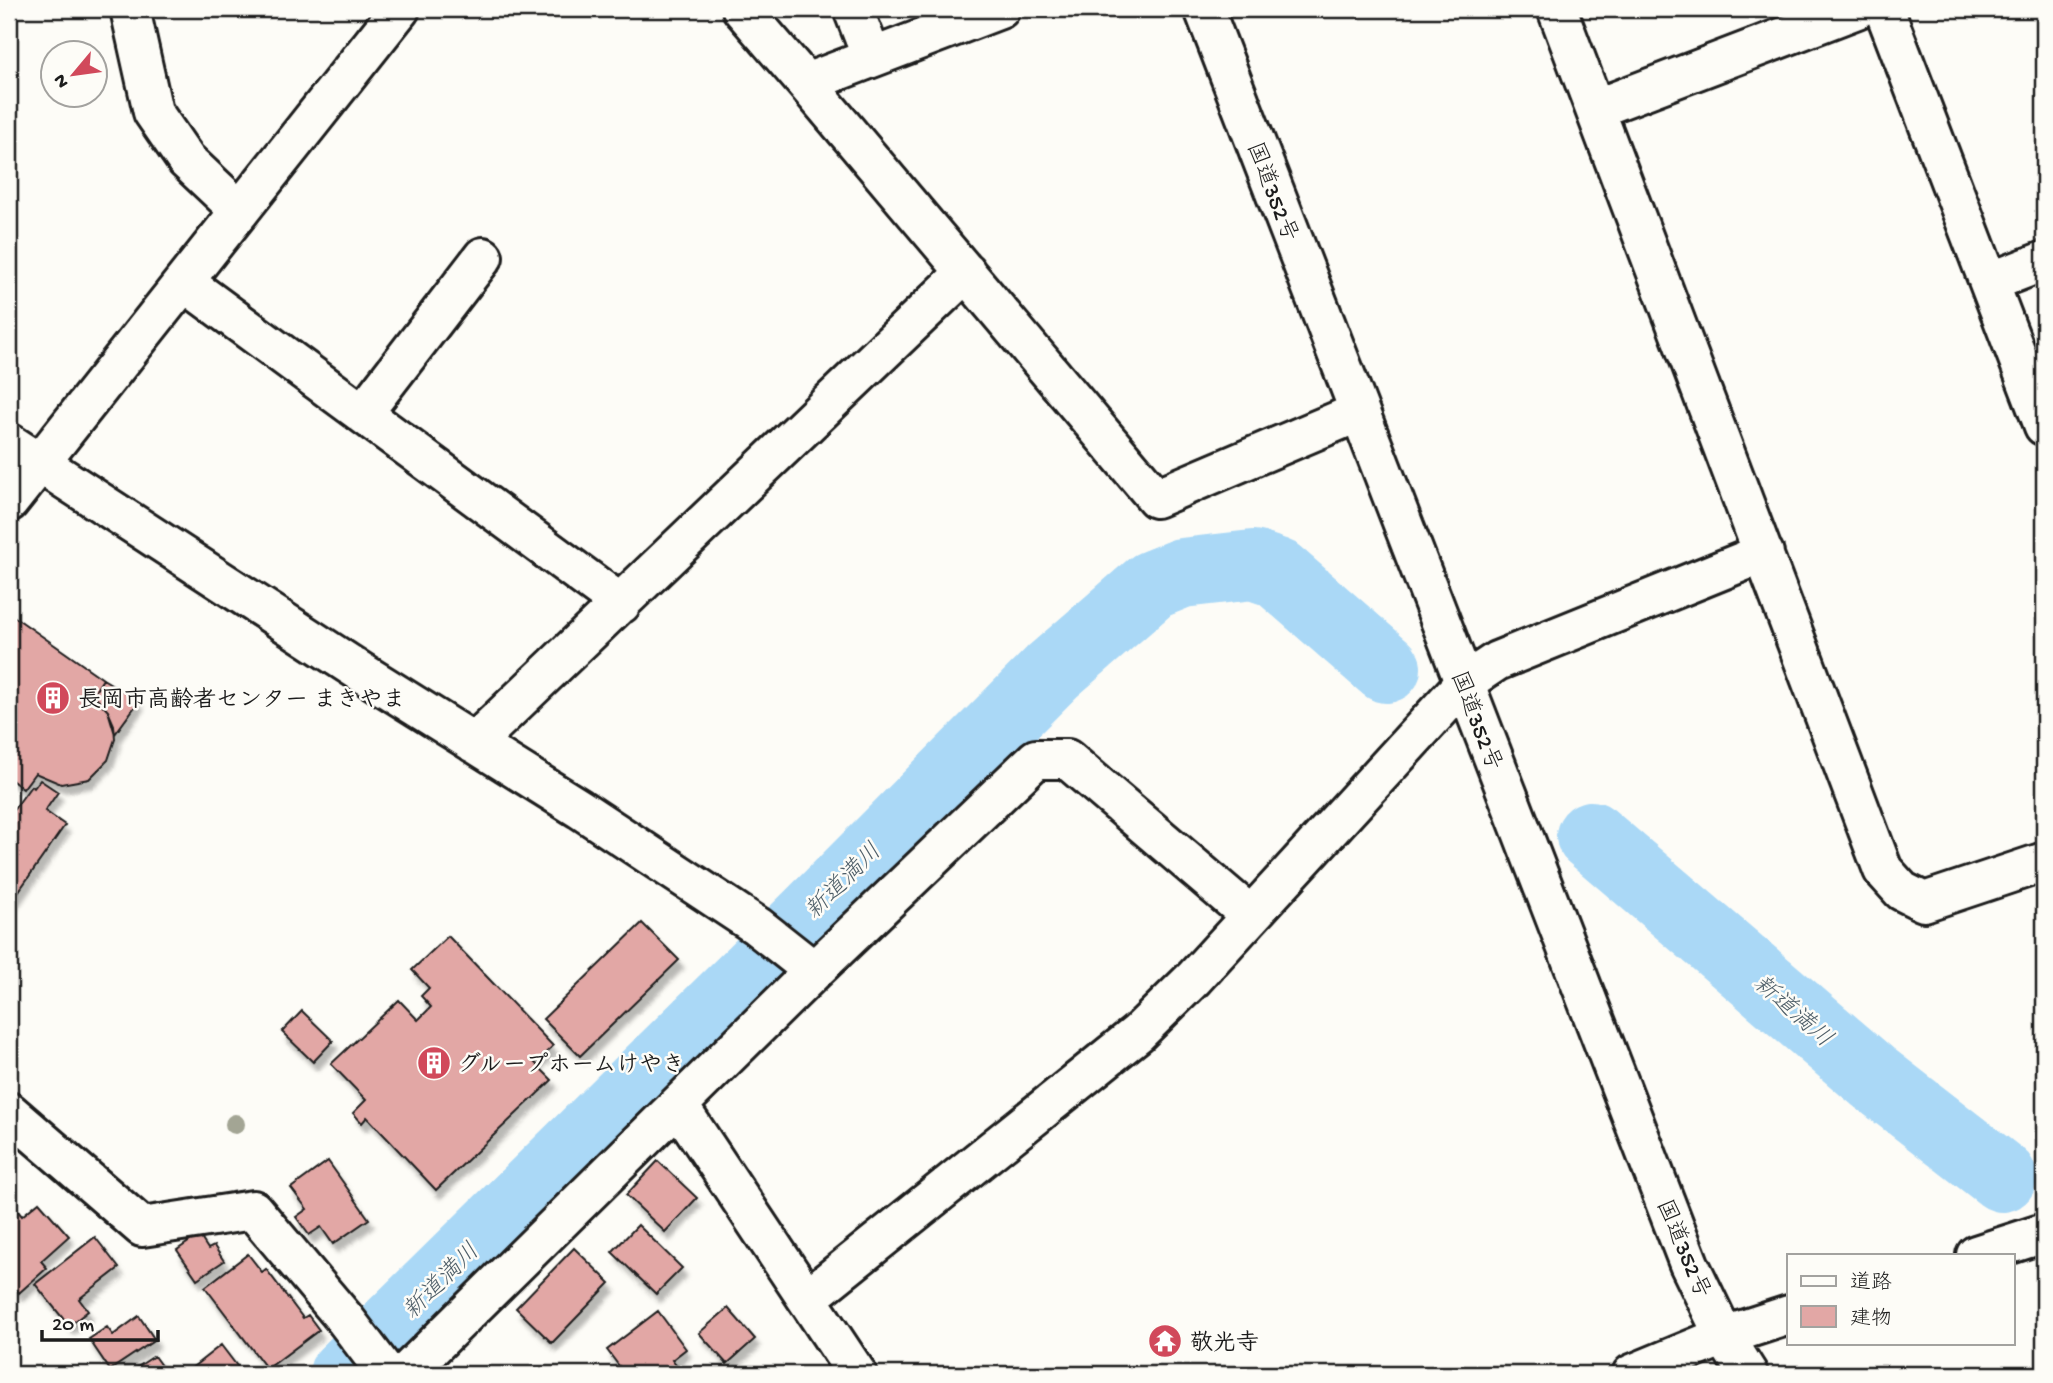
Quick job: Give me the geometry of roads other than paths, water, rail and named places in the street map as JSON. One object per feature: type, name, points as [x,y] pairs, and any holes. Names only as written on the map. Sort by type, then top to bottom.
[{"type":"main road","points":[[130,9],[153,112],[186,160],[240,211]]},
{"type":"main road","points":[[9,502],[24,453],[184,282],[400,9]]},
{"type":"main road","points":[[742,9],[1156,498],[1359,412]]},
{"type":"main road","points":[[853,9],[872,55]]},
{"type":"main road","points":[[806,83],[872,55],[1000,9]]},
{"type":"main road","name":"国道352号","points":[[1204,9],[1689,1264],[1724,1336],[1748,1374]]},
{"type":"main road","points":[[1558,9],[1879,858],[1891,882],[1924,902],[2044,862]]},
{"type":"main road","points":[[1595,110],[1857,9]]},
{"type":"main road","points":[[1884,9],[2044,426]]},
{"type":"main road","points":[[363,413],[483,257]]},
{"type":"main road","points":[[1990,282],[2044,261]]},
{"type":"main road","points":[[474,743],[966,272]]},
{"type":"main road","points":[[184,282],[621,604]]},
{"type":"main road","points":[[24,453],[757,926],[809,967]]},
{"type":"main road","points":[[808,1297],[1102,1064],[1194,978],[1464,683],[1497,661],[1764,553]]},
{"type":"main road","points":[[9,1112],[142,1227],[253,1210],[391,1372],[678,1105],[809,967],[1036,759],[1067,759],[1250,915]]},
{"type":"main road","points":[[678,1105],[808,1297],[856,1374]]},
{"type":"main road","points":[[1979,1254],[2044,1233]]},
{"type":"main road","points":[[1632,1374],[1724,1336],[1787,1316]]},
{"type":"waterway","name":"新道満川","points":[[344,1374],[811,915],[1053,671],[1152,585],[1182,573],[1253,565],[1277,573],[1386,668]]},
{"type":"waterway","name":"新道満川","points":[[1591,836],[1873,1077],[2002,1177]]},
{"type":"place","name":"長岡市高齢者センター まきやま","points":[[53,698]]},
{"type":"place","name":"グループホームけやき","points":[[434,1063]]},
{"type":"place","name":"敬光寺","points":[[1165,1341]]}]
